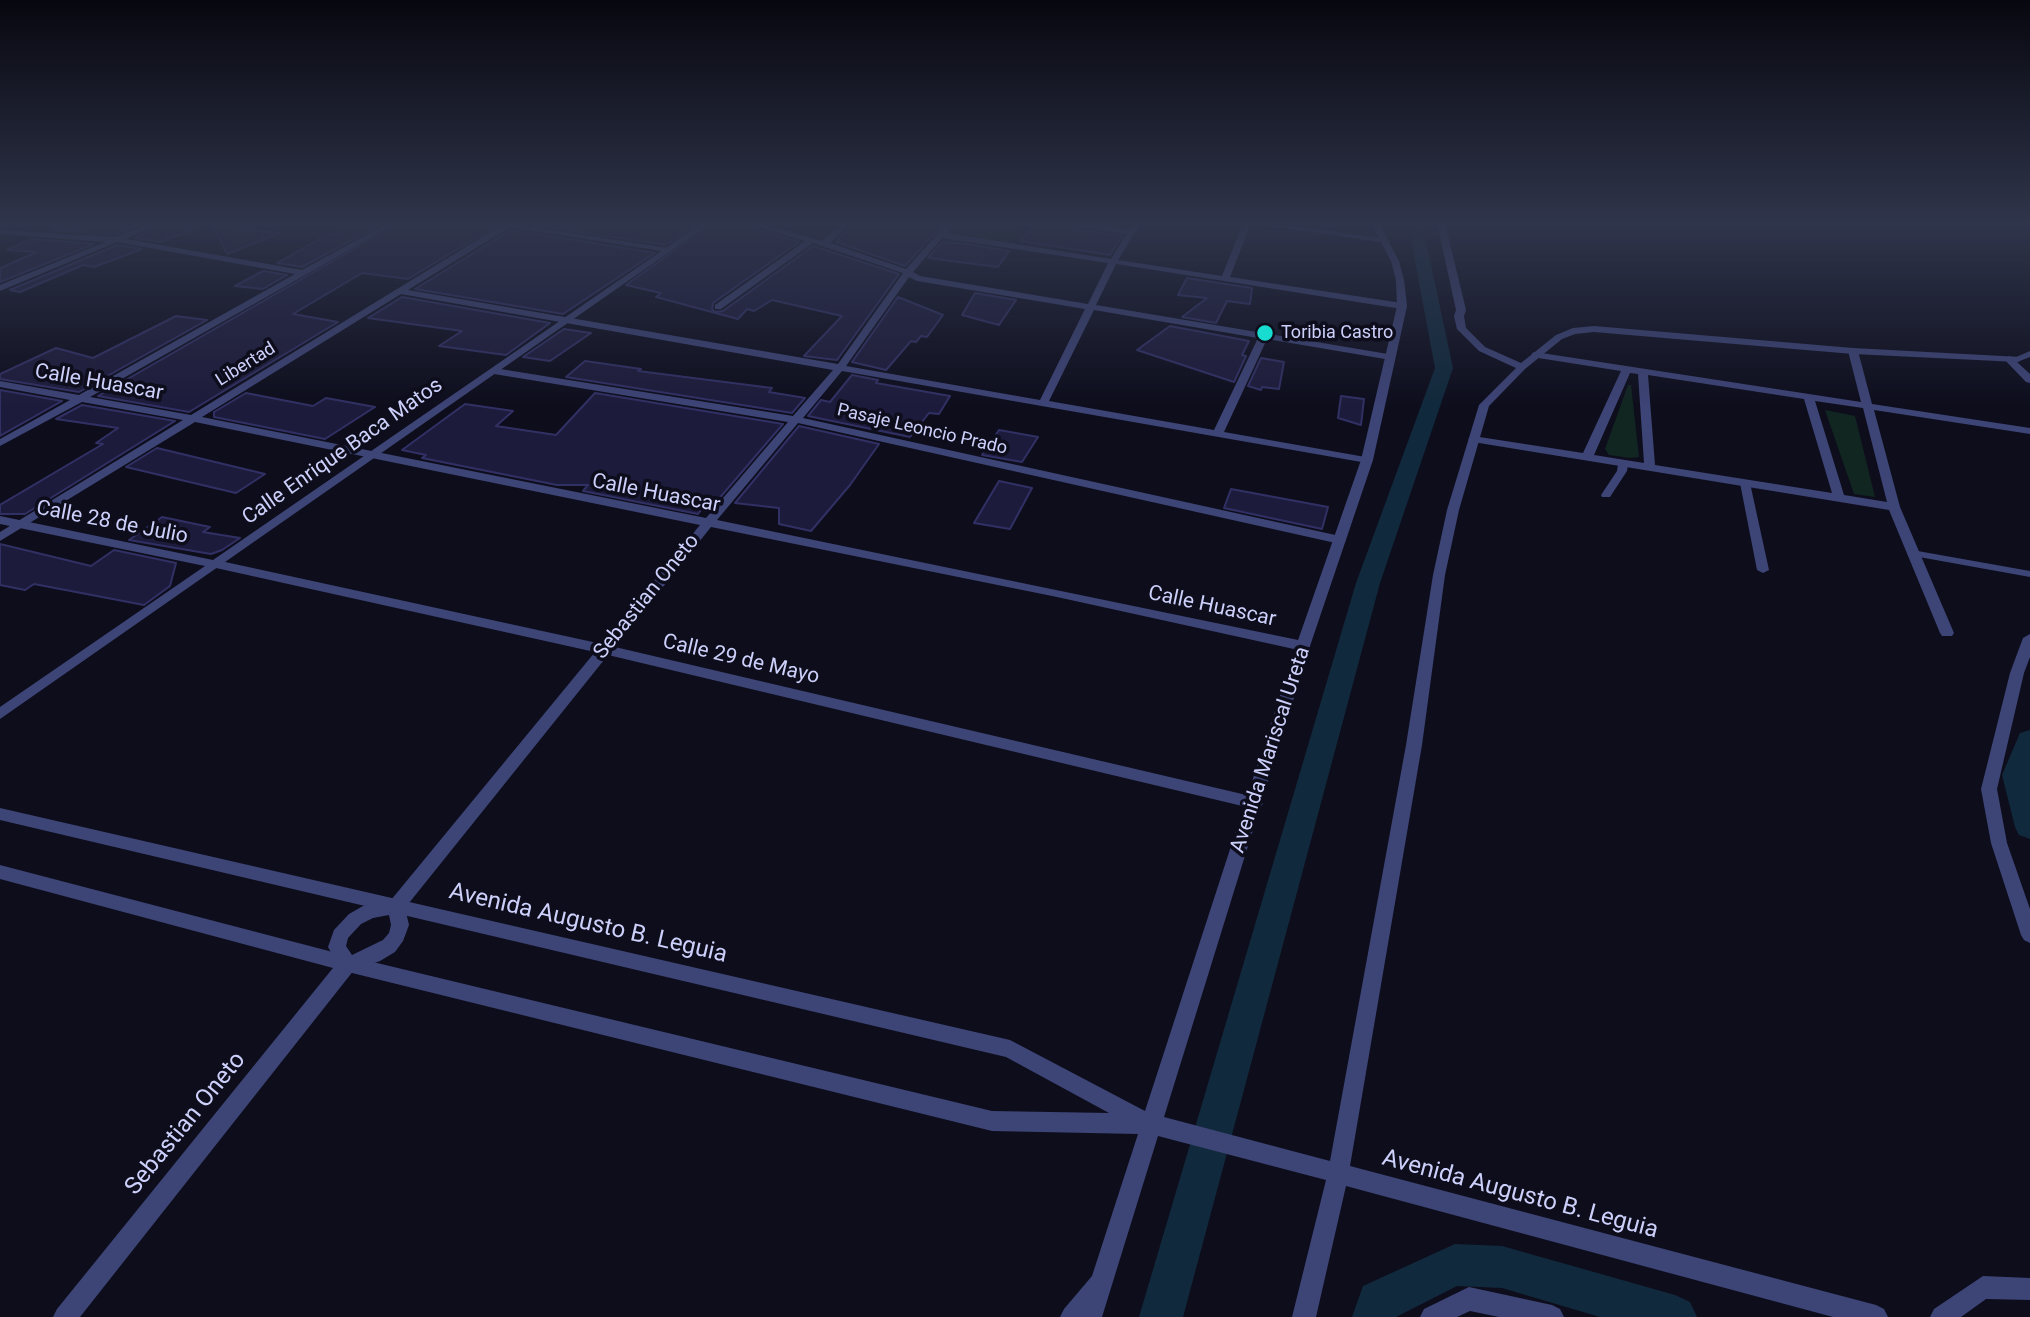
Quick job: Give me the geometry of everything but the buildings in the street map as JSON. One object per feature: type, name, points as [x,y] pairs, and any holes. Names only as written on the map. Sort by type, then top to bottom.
[{"type":"street","points":[[0,443],[281,284]]},
{"type":"street","name":"Libertad","points":[[0,537],[409,284]]},
{"type":"street","name":"Calle Enrique Baca Matos","points":[[0,714],[618,284]]},
{"type":"street","points":[[718,307],[750,284]]},
{"type":"street","name":"Sebastian Oneto","points":[[65,1317],[348,964],[374,955],[389,946],[397,936],[400,925],[396,906],[707,524],[840,368],[899,284]]},
{"type":"street","points":[[954,284],[1391,357]]},
{"type":"street","points":[[1043,404],[1104,284]]},
{"type":"street","points":[[1261,284],[1402,306]]},
{"type":"street","name":"Avenida Mariscal Ureta","points":[[1090,1317],[1303,646],[1367,460],[1402,306],[1400,284]]},
{"type":"street","points":[[1455,284],[1462,328],[1482,349],[1522,367]]},
{"type":"street","points":[[400,290],[1367,460]]},
{"type":"street","points":[[1304,1317],[1338,1173],[1412,758],[1439,575],[1484,405],[1535,355],[1559,337],[1573,331],[1594,329],[1853,351],[2014,359],[2030,354]]},
{"type":"street","points":[[1218,434],[1264,336]]},
{"type":"street","points":[[1853,351],[1894,507],[1947,633]]},
{"type":"street","points":[[1535,355],[2030,431]]},
{"type":"street","points":[[2014,359],[2030,380]]},
{"type":"street","points":[[1587,458],[1627,369]]},
{"type":"street","name":"Pasaje Leoncio Prado","points":[[494,371],[797,420],[1340,540]]},
{"type":"street","points":[[1643,372],[1650,468]]},
{"type":"street","name":"Calle Huascar","points":[[0,384],[75,400],[192,418],[1057,593],[1303,646]]},
{"type":"street","points":[[1808,396],[1839,498]]},
{"type":"street","points":[[1473,439],[1894,507]]},
{"type":"street","name":"Calle 28 de Julio","points":[[0,520],[216,564]]},
{"type":"street","name":"Calle 29 de Mayo","points":[[216,564],[604,649],[1255,803]]},
{"type":"street","points":[[2030,638],[2011,697],[1989,789],[1999,843],[2030,935]]},
{"type":"street","name":"Avenida Augusto B. Leguia","points":[[0,814],[1010,1049],[1150,1124]]},
{"type":"street","name":"Avenida Augusto B. Leguia","points":[[0,872],[348,964],[992,1121],[1150,1124],[1876,1317]]},
{"type":"street","points":[[348,964],[337,947],[340,935],[355,919],[369,911],[396,906]]},
{"type":"street","name":"Avenida Mariscal Ureta","points":[[1072,1317],[1104,1276]]},
{"type":"street","points":[[1941,1317],[1983,1287],[2030,1289]]},
{"type":"street","points":[[1432,1317],[1469,1299],[1552,1317]]},
{"type":"lane","points":[[1606,495],[1622,471],[1623,464]]},
{"type":"lane","points":[[1745,484],[1763,570]]},
{"type":"lane","points":[[1912,553],[2030,574]]},
{"type":"green space","points":[[1628,385],[1631,385],[1639,457],[1630,458],[1609,455],[1605,449]]},
{"type":"green space","points":[[1825,410],[1855,416],[1875,497],[1854,494]]},
{"type":"waterway","points":[[1161,1317],[1368,583],[1444,368],[1427,284]]},
{"type":"waterway","points":[[2030,740],[2017,775],[2030,827]]},
{"type":"waterway","points":[[1374,1317],[1378,1301],[1455,1265],[1502,1267],[1675,1317]]},
{"type":"place","name":"Toribia Castro","points":[[1265,333]]}]
